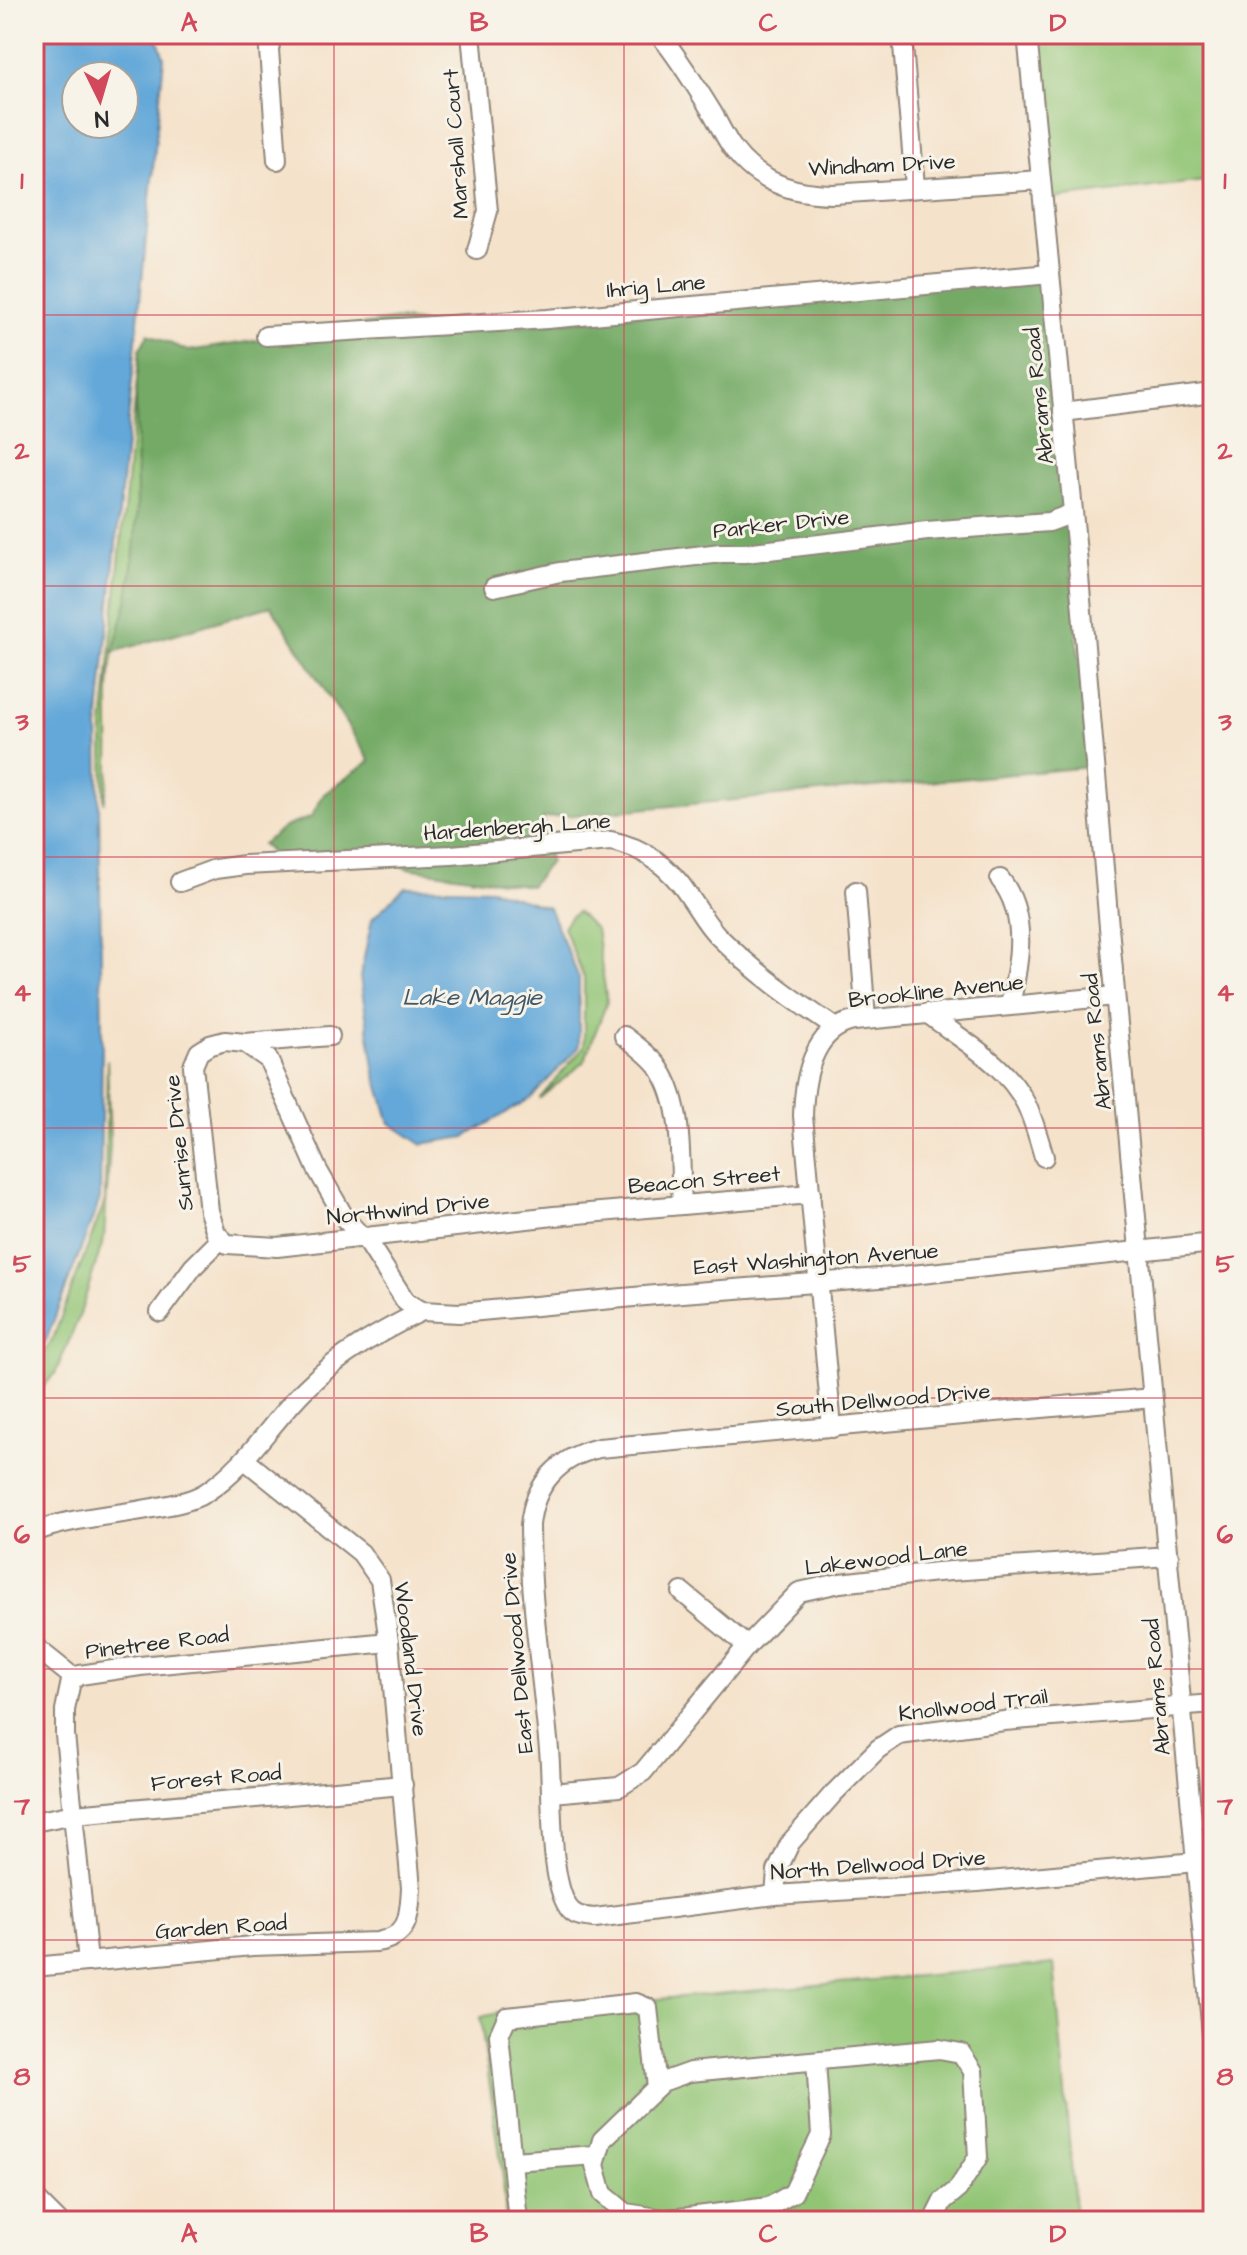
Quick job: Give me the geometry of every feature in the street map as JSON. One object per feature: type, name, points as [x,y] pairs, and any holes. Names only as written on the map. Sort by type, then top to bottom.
[{"type":"street","points":[[272,34],[269,50],[277,160]]},
{"type":"street","name":"Marshall Court","points":[[471,34],[488,211],[477,250]]},
{"type":"street","name":"Windham Drive","points":[[659,34],[692,80],[735,152],[763,177],[790,189],[813,194],[1041,180]]},
{"type":"street","points":[[902,34],[915,186]]},
{"type":"street","name":"Abrams Road","points":[[1027,34],[1213,2045]]},
{"type":"street","name":"Ihrig Lane","points":[[266,336],[547,319],[1050,274]]},
{"type":"street","points":[[1063,412],[1213,393]]},
{"type":"street","name":"Parker Drive","points":[[494,587],[560,572],[927,531],[1049,522],[1073,513]]},
{"type":"street","name":"Hardenbergh Lane","points":[[180,882],[215,869],[259,864],[451,855],[611,841],[622,843],[637,848],[662,864],[690,896],[705,922],[719,938],[789,997],[834,1027]]},
{"type":"street","points":[[1000,879],[1011,894],[1019,923],[1017,974],[1010,1005]]},
{"type":"street","points":[[856,891],[866,1019]]},
{"type":"street","name":"Brookline Avenue","points":[[832,1428],[804,1140],[804,1092],[813,1058],[834,1027],[844,1023],[1115,996]]},
{"type":"street","points":[[927,1013],[994,1063],[1015,1085],[1033,1121],[1044,1157]]},
{"type":"street","points":[[245,1043],[330,1036]]},
{"type":"street","points":[[624,1036],[657,1066],[672,1098],[677,1116],[682,1205]]},
{"type":"street","name":"Sunrise Drive","points":[[221,1239],[212,1226],[209,1211],[193,1066],[199,1052],[208,1046],[225,1041],[245,1043]]},
{"type":"street","points":[[245,1043],[268,1059],[332,1199],[362,1236],[406,1302],[422,1311]]},
{"type":"street","name":"Beacon Street","points":[[602,1212],[811,1194]]},
{"type":"street","name":"Northwind Drive","points":[[221,1239],[231,1246],[269,1247],[602,1212]]},
{"type":"street","points":[[160,1312],[193,1267],[221,1239]]},
{"type":"street","name":"East Washington Avenue","points":[[422,1311],[459,1313],[819,1283],[1213,1243]]},
{"type":"street","points":[[34,1532],[57,1523],[187,1501],[206,1492],[245,1460],[280,1415],[330,1365],[385,1329],[422,1311]]},
{"type":"street","name":"South Dellwood Drive","points":[[618,1446],[1152,1398]]},
{"type":"street","name":"East Dellwood Drive","points":[[568,1907],[558,1874],[530,1562],[531,1509],[545,1481],[571,1457],[583,1451],[618,1446]]},
{"type":"street","name":"Woodland Drive","points":[[245,1460],[341,1536],[374,1569],[385,1597],[411,1888],[405,1924]]},
{"type":"street","name":"Lakewood Lane","points":[[552,1793],[619,1787],[643,1772],[747,1646],[792,1597],[811,1588],[937,1572],[1169,1556]]},
{"type":"street","points":[[682,1592],[747,1646]]},
{"type":"street","name":"Pinetree Road","points":[[88,1962],[65,1735],[68,1690],[74,1678],[140,1666],[389,1642]]},
{"type":"street","points":[[34,1646],[74,1678]]},
{"type":"street","name":"Knollwood Trail","points":[[775,1895],[777,1871],[790,1843],[878,1749],[899,1735],[1004,1721],[1213,1704]]},
{"type":"street","name":"Forest Road","points":[[34,1822],[74,1814],[403,1785]]},
{"type":"street","name":"North Dellwood Drive","points":[[568,1907],[575,1915],[595,1918],[775,1895],[978,1882],[1196,1862]]},
{"type":"street","name":"Garden Road","points":[[34,1967],[252,1946],[377,1942],[395,1937],[405,1924]]},
{"type":"street","points":[[518,2221],[499,2035],[507,2017],[636,2003],[648,2008],[657,2087]]},
{"type":"street","points":[[816,2061],[821,2135],[793,2193],[769,2207],[690,2219],[664,2219],[626,2213],[603,2194],[595,2165],[602,2140],[662,2082],[690,2072],[939,2049],[961,2053],[973,2071],[978,2157],[958,2189],[948,2221]]},
{"type":"street","points":[[513,2161],[596,2155]]},
{"type":"street","points":[[933,2221],[943,2201],[958,2189]]},
{"type":"street","points":[[34,2197],[58,2221]]},
{"type":"green space","points":[[1033,34],[1213,34],[1213,180],[1049,199]]},
{"type":"green space","points":[[1044,273],[1089,767],[543,818],[550,862],[530,886],[407,868],[377,856],[287,869],[262,844],[285,827],[311,817],[324,794],[370,761],[271,606],[113,652],[128,598],[134,550],[137,508],[136,390],[140,349],[148,334],[188,351],[398,319],[476,331]]},
{"type":"green space","points":[[136,390],[138,494],[135,546],[128,597],[110,675],[109,771],[104,803],[103,727]]},
{"type":"green space","points":[[577,912],[596,929],[607,1002],[584,1062],[539,1099],[584,1047],[584,978],[563,927]]},
{"type":"green space","points":[[107,1060],[110,1144],[104,1238],[79,1317],[55,1374],[34,1397],[34,1363],[52,1341],[105,1201]]},
{"type":"green space","points":[[1054,1964],[1076,2221],[506,2221],[503,2176],[480,2017]]},
{"type":"water","points":[[34,34],[156,34],[164,57],[98,726],[102,1043],[100,1199],[47,1338],[34,1355]]},
{"type":"water","name":"Lake Maggie","points":[[405,887],[491,889],[549,908],[579,978],[579,1047],[531,1098],[465,1137],[421,1144],[390,1123],[375,1073],[360,977],[372,919]]}]
